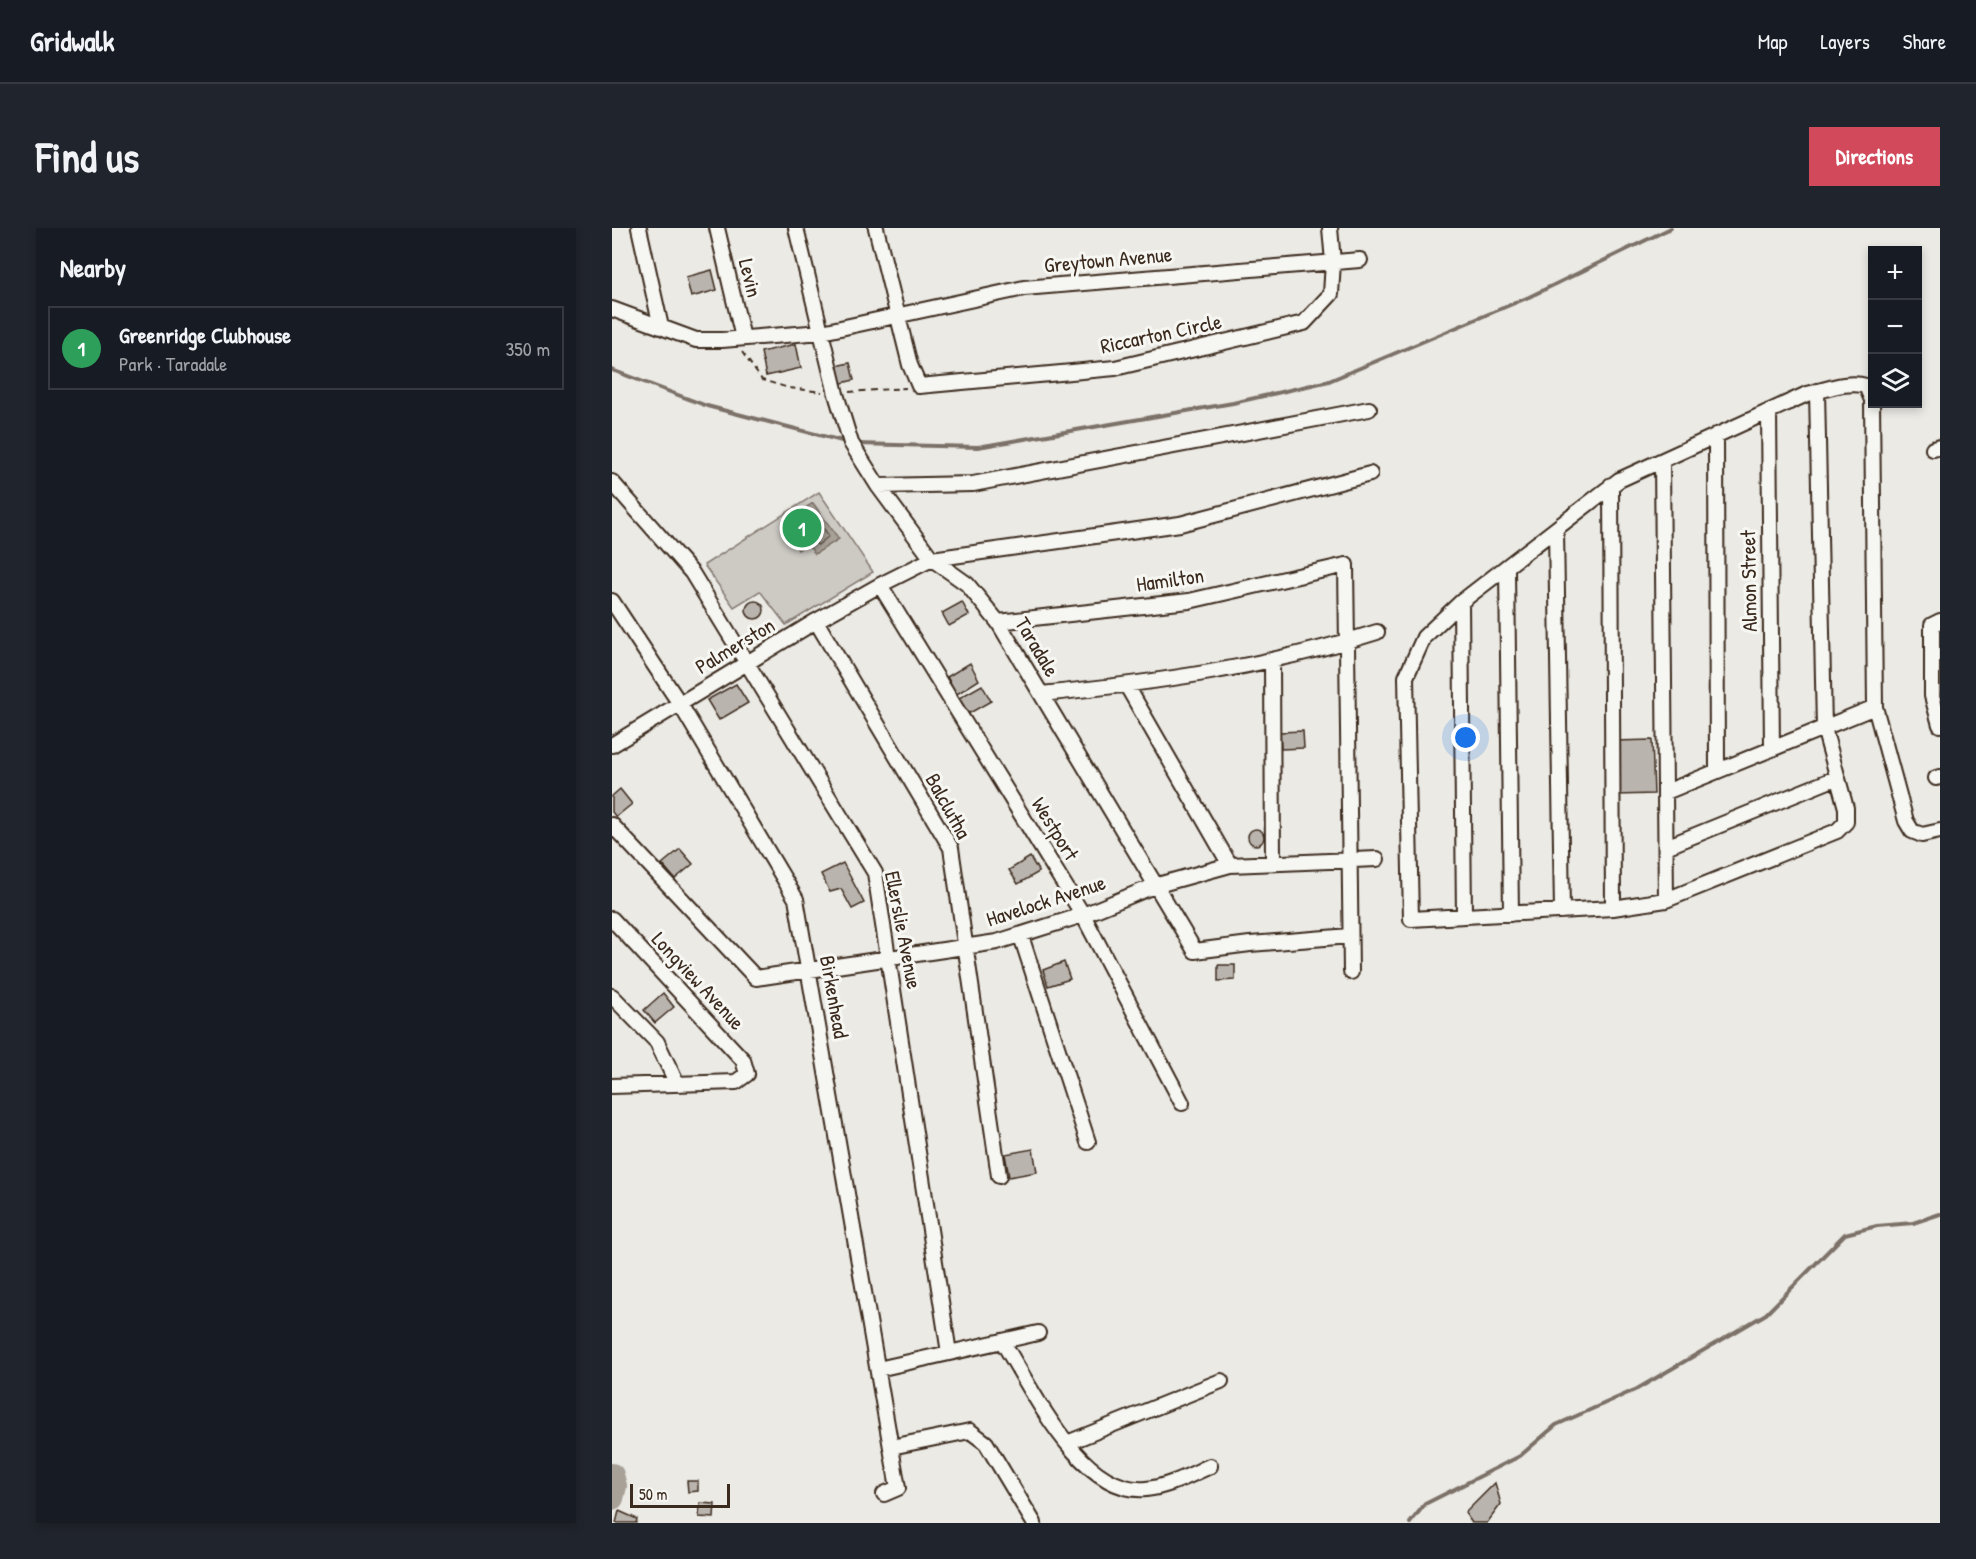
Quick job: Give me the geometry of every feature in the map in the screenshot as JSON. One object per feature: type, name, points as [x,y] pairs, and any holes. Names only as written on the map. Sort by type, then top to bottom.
[{"type":"street","points":[[639,228],[662,327]]},
{"type":"street","name":"Levin","points":[[717,228],[743,338]]},
{"type":"street","name":"Taradale","points":[[796,228],[850,444],[932,559],[967,584],[998,622],[1195,951],[1350,936]]},
{"type":"street","points":[[876,228],[910,365],[919,386]]},
{"type":"street","name":"Riccarton Circle","points":[[919,386],[1115,368],[1304,323],[1330,294],[1333,262],[1330,228]]},
{"type":"street","name":"Greytown Avenue","points":[[612,309],[696,340],[722,340],[822,333],[1024,288],[1360,260]]},
{"type":"street","points":[[1817,391],[1824,728],[1846,808],[1846,822],[1837,831],[1666,900],[1613,908],[1411,919],[1406,677],[1424,637],[1461,602],[1611,485],[1716,435],[1817,391],[1858,383],[1866,386],[1870,393],[1875,707],[1906,821],[1912,831],[1922,835],[1940,831]]},
{"type":"street","points":[[878,486],[973,484],[1369,409]]},
{"type":"street","name":"Almon Street","points":[[1769,411],[1772,749]]},
{"type":"street","points":[[1716,435],[1717,771]]},
{"type":"street","points":[[1662,461],[1666,900]]},
{"type":"street","name":"Palmerston","points":[[614,738],[680,704],[816,621],[932,559],[1180,524],[1370,474]]},
{"type":"street","name":"Ellerslie Avenue","points":[[612,482],[692,573],[875,873],[949,1353]]},
{"type":"street","points":[[1611,485],[1613,908]]},
{"type":"street","points":[[1556,530],[1562,911]]},
{"type":"street","name":"Hamilton","points":[[998,622],[1189,601],[1346,565],[1346,642]]},
{"type":"street","points":[[1507,568],[1511,914]]},
{"type":"street","name":"Westport","points":[[880,585],[1083,915],[1182,1103]]},
{"type":"street","name":"Birkenhead","points":[[612,601],[680,704],[796,899],[898,1488],[884,1494]]},
{"type":"street","points":[[1461,602],[1464,916]]},
{"type":"street","name":"Balclutha","points":[[816,621],[951,848],[999,1176]]},
{"type":"street","points":[[1940,621],[1932,625],[1932,696],[1940,725]]},
{"type":"street","points":[[1041,694],[1127,686],[1272,660],[1377,632]]},
{"type":"street","points":[[1346,642],[1351,972]]},
{"type":"street","points":[[1272,660],[1273,863]]},
{"type":"street","points":[[1127,686],[1230,866]]},
{"type":"street","points":[[1666,792],[1875,707]]},
{"type":"street","points":[[1666,847],[1836,778]]},
{"type":"street","name":"Havelock Avenue","points":[[612,825],[756,978],[1021,936],[1083,915],[1154,886],[1230,866],[1377,859]]},
{"type":"street","name":"Longview Avenue","points":[[612,919],[743,1060],[747,1074],[736,1082],[676,1083]]},
{"type":"street","points":[[1021,936],[1088,1142]]},
{"type":"street","points":[[612,996],[657,1042],[676,1083],[612,1086]]},
{"type":"street","points":[[878,1369],[1038,1333]]},
{"type":"street","points":[[1002,1341],[1067,1443],[1087,1465],[1106,1480],[1123,1488],[1144,1490],[1162,1487],[1210,1466]]},
{"type":"street","points":[[1067,1443],[1221,1381]]},
{"type":"street","points":[[891,1448],[970,1431],[986,1443],[1034,1523]]},
{"type":"path","points":[[722,340],[746,355],[762,380],[789,388],[836,394],[919,386]]},
{"type":"shaded area","points":[[819,492],[873,572],[786,625],[760,591],[734,607],[704,565]]},
{"type":"water","points":[[813,503],[839,539],[815,554],[807,544],[798,550],[790,537],[798,531],[790,518]]},
{"type":"building","points":[[712,270],[717,290],[691,297],[686,277]]},
{"type":"building","points":[[796,344],[801,368],[766,376],[761,352]]},
{"type":"building","points":[[850,363],[854,380],[834,385],[830,367]]},
{"type":"building","points":[[755,601],[761,604],[764,610],[761,616],[755,619],[749,616],[746,610],[749,604]]},
{"type":"building","points":[[962,602],[969,615],[949,626],[942,613]]},
{"type":"building","points":[[970,663],[979,680],[957,694],[947,677]]},
{"type":"building","points":[[736,684],[748,703],[719,720],[707,700]]},
{"type":"building","points":[[982,685],[991,701],[968,714],[959,698]]},
{"type":"building","points":[[1303,731],[1304,748],[1281,749],[1280,732]]},
{"type":"building","points":[[1652,740],[1654,794],[1616,795],[1614,741]]},
{"type":"building","points":[[620,789],[632,804],[616,817],[612,812],[612,796]]},
{"type":"building","points":[[1256,829],[1264,837],[1256,845],[1248,837]]},
{"type":"building","points":[[680,849],[693,864],[675,879],[662,864]]},
{"type":"building","points":[[1030,857],[1039,872],[1018,884],[1009,870]]},
{"type":"building","points":[[843,863],[864,903],[852,909],[841,889],[830,892],[821,874]]},
{"type":"building","points":[[1064,962],[1070,979],[1048,986],[1043,970]]},
{"type":"building","points":[[1218,965],[1235,965],[1235,980],[1218,981]]},
{"type":"building","points":[[663,993],[674,1007],[655,1023],[644,1010]]},
{"type":"building","points":[[1033,1149],[1037,1172],[1009,1177],[1005,1154]]},
{"type":"building","points":[[687,1481],[698,1481],[698,1491],[688,1492]]},
{"type":"building","points":[[1495,1483],[1501,1504],[1487,1523],[1472,1523],[1465,1513]]},
{"type":"building","points":[[700,1503],[715,1504],[714,1518],[699,1517]]},
{"type":"building","points":[[619,1511],[637,1519],[636,1523],[616,1523]]},
{"type":"waterway","points":[[856,444],[978,447],[1233,403],[1329,381],[1529,297],[1671,228]]},
{"type":"waterway","points":[[612,370],[707,406],[846,442]]},
{"type":"waterway","points":[[1410,1523],[1425,1504],[1520,1456],[1556,1425],[1637,1389],[1766,1314],[1845,1234],[1877,1226],[1913,1223],[1940,1214]]},
{"type":"waterway","points":[[612,1475],[615,1486],[612,1498]]},
{"type":"place","name":"Greenridge Clubhouse","points":[[802,528]]}]
